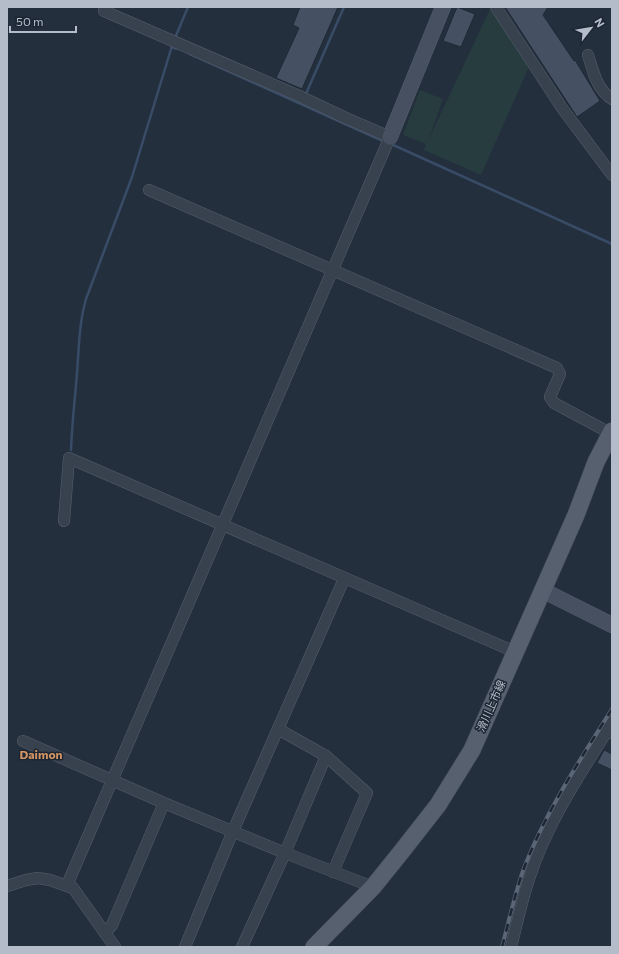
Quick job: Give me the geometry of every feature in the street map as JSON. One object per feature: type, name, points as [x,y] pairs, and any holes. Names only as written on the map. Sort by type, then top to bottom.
[{"type":"main road","name":"滑川上市線","points":[[314,947],[373,887],[422,826],[438,804],[472,750],[576,515],[596,462],[611,432]]},
{"type":"street","points":[[104,7],[104,11],[390,137]]},
{"type":"street","points":[[67,885],[224,526],[390,137],[443,7]]},
{"type":"street","points":[[496,7],[562,108],[612,175]]},
{"type":"street","points":[[588,55],[596,80],[605,95],[612,99]]},
{"type":"street","points":[[149,190],[557,368],[560,374],[550,397],[554,403],[611,432]]},
{"type":"street","points":[[64,521],[69,458],[344,579],[515,652]]},
{"type":"street","points":[[185,947],[233,831],[344,579]]},
{"type":"street","points":[[542,590],[612,625]]},
{"type":"street","points":[[510,947],[530,876],[544,843],[577,778],[610,729]]},
{"type":"street","points":[[278,730],[326,756],[367,793],[333,872]]},
{"type":"street","points":[[23,741],[164,803],[285,853],[373,887]]},
{"type":"street","points":[[242,947],[285,853],[326,756]]},
{"type":"street","points":[[105,933],[112,925],[164,803]]},
{"type":"street","points":[[7,886],[38,878],[50,880],[73,888],[115,947]]},
{"type":"green space","points":[[491,7],[529,67],[481,175],[424,150],[426,144],[403,135],[420,90],[443,99],[428,141]]},
{"type":"building","points":[[300,7],[338,7],[302,89],[276,78],[299,28],[293,25]]},
{"type":"building","points":[[457,7],[475,14],[461,47],[443,41]]},
{"type":"building","points":[[505,7],[548,7],[543,15],[574,61],[575,60],[600,101],[577,117]]},
{"type":"building","points":[[604,750],[612,754],[612,770],[597,763]]},
{"type":"waterway","points":[[175,38],[188,7]]},
{"type":"waterway","points":[[305,96],[344,7]]},
{"type":"waterway","points":[[71,450],[80,336],[86,299],[132,177],[172,46]]},
{"type":"waterway","points":[[171,47],[178,49]]},
{"type":"waterway","points":[[190,54],[385,142]]},
{"type":"waterway","points":[[391,144],[612,244]]},
{"type":"railway","points":[[502,947],[518,887],[533,847],[564,786],[612,709]]},
{"type":"district","name":"Daimon","points":[[41,755]]}]
